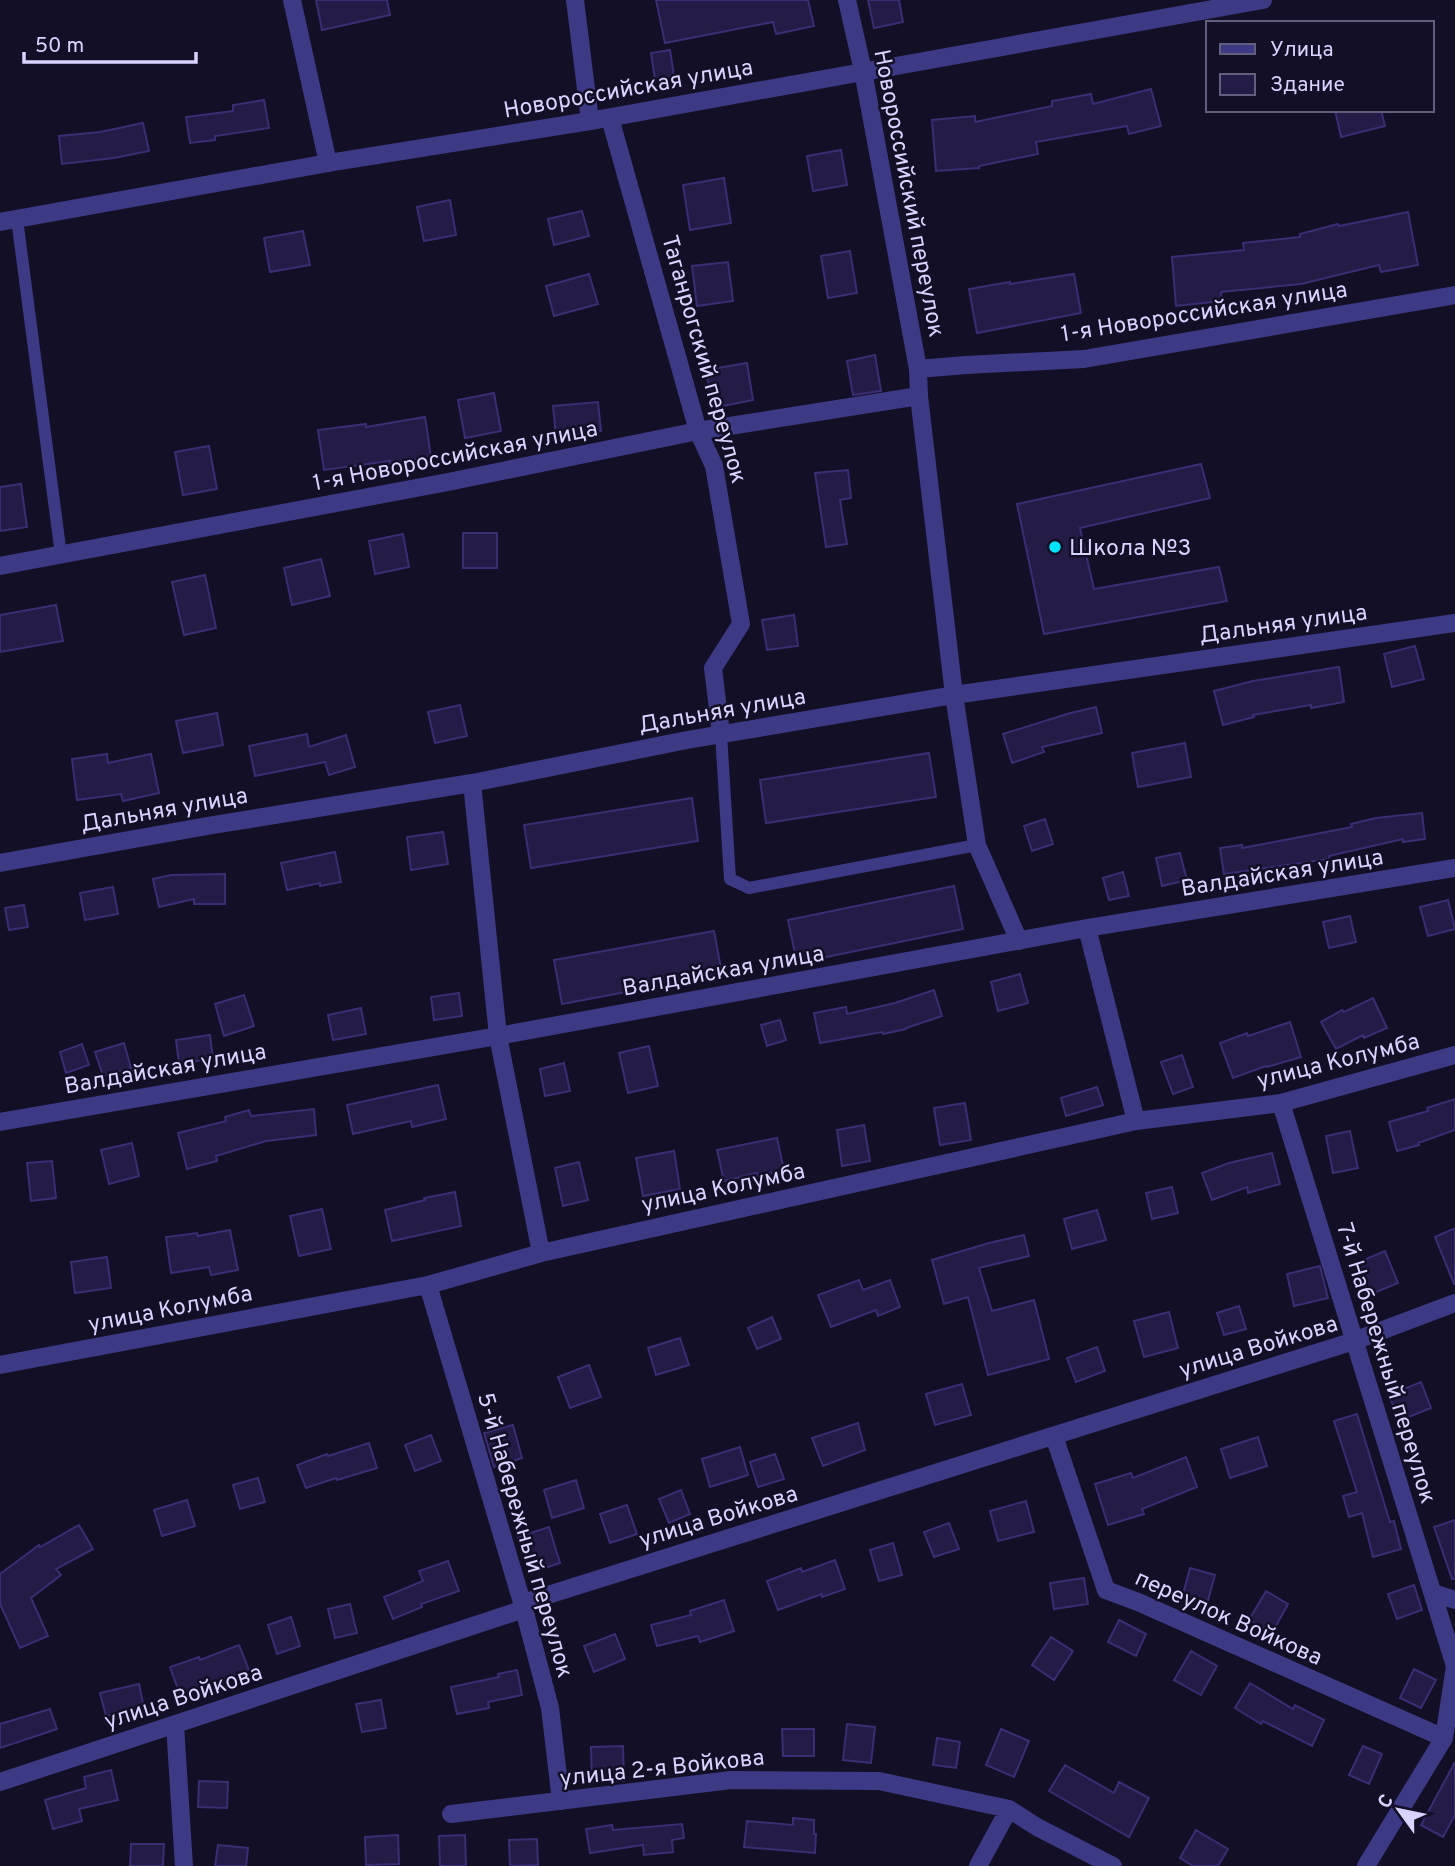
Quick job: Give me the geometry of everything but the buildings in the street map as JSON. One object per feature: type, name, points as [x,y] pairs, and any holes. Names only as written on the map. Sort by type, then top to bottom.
[{"type":"street","points":[[292,0],[328,163]]},
{"type":"street","points":[[575,0],[590,121]]},
{"type":"street","name":"Новороссийский переулок","points":[[847,0],[863,71],[918,369],[954,695],[977,845],[1019,941]]},
{"type":"street","name":"Новороссийская улица","points":[[8,220],[328,163],[610,118],[1263,0]]},
{"type":"street","name":"Таганрогский переулок","points":[[610,118],[698,431],[714,466],[741,624],[713,668],[721,734]]},
{"type":"street","name":"1-я Новороссийская улица","points":[[918,369],[1084,359],[1455,295]]},
{"type":"street","name":"1-я Новороссийская улица","points":[[0,566],[448,482],[698,431],[919,396]]},
{"type":"street","name":"Дальняя улица","points":[[0,863],[472,783],[721,734],[954,695],[1455,623]]},
{"type":"street","points":[[472,783],[498,1036],[541,1253]]},
{"type":"street","name":"Валдайская улица","points":[[0,1122],[498,1036],[1087,928],[1455,868]]},
{"type":"street","points":[[1087,928],[1136,1121]]},
{"type":"street","name":"улица Колумба","points":[[0,1365],[428,1285],[541,1253],[1136,1121],[1282,1103],[1455,1055]]},
{"type":"street","name":"7-й Набережный переулок","points":[[1282,1103],[1455,1666],[1444,1738],[1366,1866]]},
{"type":"street","name":"5-й Набережный переулок","points":[[428,1285],[524,1609],[550,1708],[561,1801]]},
{"type":"street","name":"улица Войкова","points":[[0,1782],[524,1609],[529,1601],[1354,1341],[1455,1303]]},
{"type":"street","name":"переулок Войкова","points":[[1054,1436],[1106,1590],[1444,1738]]},
{"type":"street","points":[[1433,1594],[1455,1600]]},
{"type":"street","points":[[175,1725],[184,1866]]},
{"type":"street","name":"улица 2-я Войкова","points":[[451,1814],[731,1780],[879,1782],[1009,1809],[1113,1866]]},
{"type":"street","points":[[978,1866],[1009,1809]]},
{"type":"lane","points":[[8,220],[61,555]]},
{"type":"lane","points":[[721,734],[730,879],[749,888],[977,845]]},
{"type":"place","name":"Школа №3","points":[[1055,547]]}]
